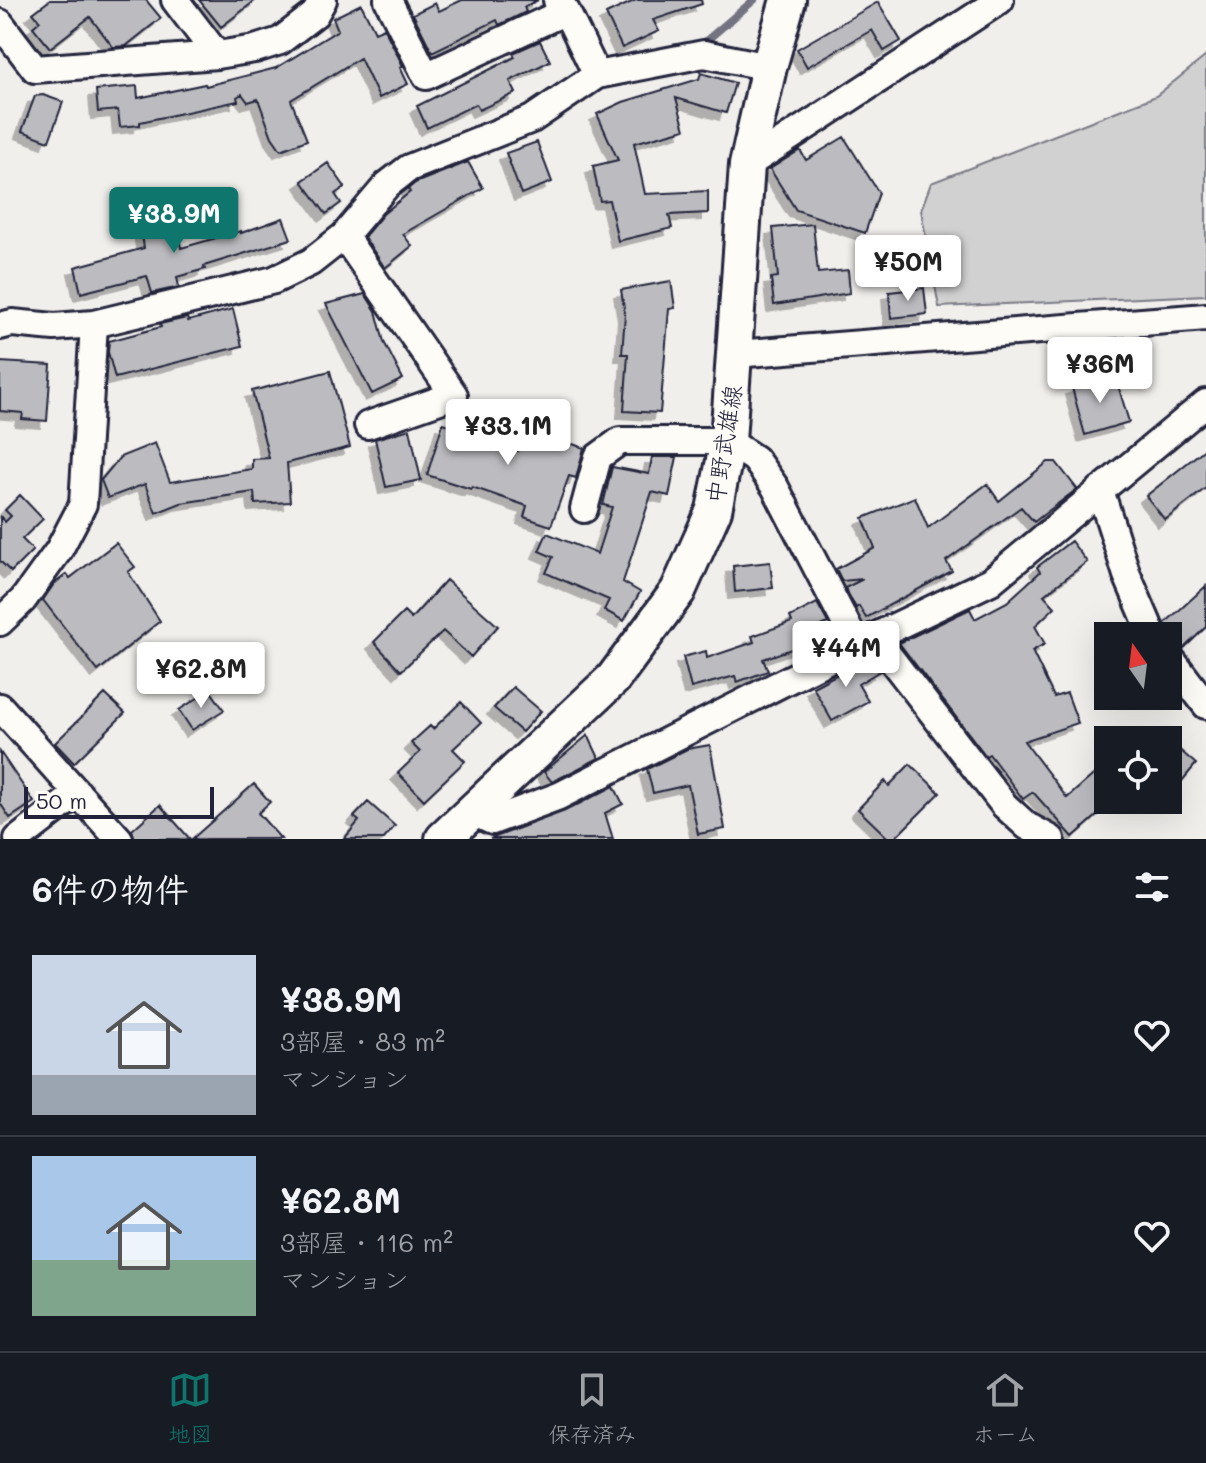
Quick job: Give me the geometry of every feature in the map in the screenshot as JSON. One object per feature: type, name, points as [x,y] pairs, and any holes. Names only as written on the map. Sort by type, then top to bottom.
[{"type":"main road","name":"中野武雄線","points":[[443,839],[613,679],[678,591],[714,510],[728,441],[747,165],[788,0]]},
{"type":"street","points":[[175,0],[217,55]]},
{"type":"street","points":[[0,23],[35,69],[217,55],[255,49],[280,41],[315,14],[323,0]]},
{"type":"street","points":[[388,0],[426,76],[562,6],[597,75]]},
{"type":"street","points":[[747,165],[1000,0]]},
{"type":"street","points":[[0,326],[12,323],[54,327],[94,324],[274,280],[311,262],[344,236],[387,185],[409,168],[532,119],[597,75],[704,54],[769,67]]},
{"type":"street","points":[[344,236],[454,395],[368,425]]},
{"type":"street","points":[[735,354],[1206,317]]},
{"type":"street","points":[[0,622],[23,600],[59,550],[83,504],[94,324]]},
{"type":"street","points":[[472,812],[492,821],[559,796],[991,581],[1206,403]]},
{"type":"street","points":[[584,509],[598,457],[620,441],[728,441],[755,459],[775,487],[866,641],[1004,805],[1027,826],[1051,839]]},
{"type":"street","points":[[1100,490],[1127,575],[1147,622]]},
{"type":"street","points":[[1182,671],[1203,694]]},
{"type":"street","points":[[0,707],[119,839]]},
{"type":"street","points":[[18,839],[78,793]]},
{"type":"shaded area","points":[[1206,56],[1206,295],[939,307],[921,210],[931,183],[1156,96]]},
{"type":"building","points":[[50,0],[146,0],[161,18],[126,46],[113,47],[90,17],[50,48],[33,27],[40,21],[33,13]]},
{"type":"building","points":[[199,0],[256,0],[221,27]]},
{"type":"building","points":[[462,0],[538,0],[524,7],[526,12],[499,25],[497,20],[432,52],[413,14],[435,3],[439,11]]},
{"type":"building","points":[[636,0],[701,0],[702,4],[653,20],[659,31],[622,48],[606,14]]},
{"type":"building","points":[[878,2],[901,41],[884,51],[872,30],[807,67],[797,49]]},
{"type":"building","points":[[361,4],[375,32],[384,28],[403,66],[400,67],[408,84],[379,98],[360,58],[291,100],[307,140],[281,150],[272,137],[258,99],[248,102],[242,94],[237,97],[238,101],[140,122],[140,125],[120,127],[118,110],[98,112],[96,90],[137,86],[138,98],[206,86],[276,68],[338,30],[333,18]]},
{"type":"building","points":[[540,41],[550,61],[510,81],[516,93],[479,110],[476,104],[427,128],[417,106],[515,57],[513,53]]},
{"type":"building","points":[[701,73],[735,83],[726,113],[676,98],[685,129],[634,143],[645,194],[708,191],[708,213],[669,215],[672,228],[618,241],[609,200],[600,201],[593,166],[618,160],[597,114],[623,102],[699,79]]},
{"type":"building","points":[[43,95],[63,102],[49,141],[22,131],[35,96]]},
{"type":"building","points":[[844,137],[879,193],[865,233],[796,210],[770,169],[800,150],[806,160]]},
{"type":"building","points":[[537,142],[552,182],[521,194],[506,153]]},
{"type":"building","points":[[468,162],[483,188],[403,234],[412,246],[385,268],[364,237],[383,214],[410,192],[408,189],[415,183]]},
{"type":"building","points":[[328,163],[345,187],[335,194],[341,203],[326,214],[302,181]]},
{"type":"building","points":[[175,215],[181,248],[241,233],[283,218],[291,239],[177,277],[179,287],[152,293],[147,276],[81,293],[75,267],[144,248],[140,220]]},
{"type":"building","points":[[813,224],[818,273],[848,270],[850,293],[774,305],[771,278],[778,277],[773,228]]},
{"type":"building","points":[[671,281],[675,308],[669,309],[660,413],[624,411],[628,354],[622,354],[625,314],[621,290]]},
{"type":"building","points":[[924,288],[927,314],[891,318],[889,292]]},
{"type":"building","points":[[365,294],[376,311],[384,342],[403,379],[372,394],[326,304]]},
{"type":"building","points":[[233,309],[242,346],[115,378],[108,352],[109,341],[161,327],[160,324],[187,318],[188,321]]},
{"type":"building","points":[[0,362],[51,365],[47,421],[22,419],[23,413],[0,411]]},
{"type":"building","points":[[330,371],[350,447],[287,463],[290,502],[255,504],[254,492],[181,503],[156,513],[145,484],[108,498],[101,480],[120,457],[155,443],[170,482],[252,469],[252,459],[269,458],[252,391]]},
{"type":"building","points":[[1115,375],[1129,422],[1085,435],[1072,388]]},
{"type":"building","points":[[457,415],[482,423],[477,438],[518,451],[526,428],[584,448],[576,478],[569,476],[551,526],[524,517],[527,506],[427,475],[443,423],[454,426]]},
{"type":"building","points":[[410,429],[421,480],[386,487],[375,439]]},
{"type":"building","points":[[1206,448],[1206,488],[1165,520],[1146,496]]},
{"type":"building","points":[[652,457],[677,457],[669,496],[652,492],[623,582],[640,592],[624,621],[604,610],[609,600],[546,573],[553,557],[539,551],[547,533],[597,554],[612,507],[603,505],[612,467],[649,474]]},
{"type":"building","points":[[1048,462],[1056,462],[1077,489],[1034,522],[1021,507],[946,561],[952,571],[866,618],[859,606],[856,608],[845,588],[863,579],[842,581],[836,569],[875,548],[863,518],[915,497],[928,528],[987,484],[999,501]]},
{"type":"building","points":[[20,495],[43,519],[22,539],[33,550],[11,572],[0,561],[0,516],[5,522],[11,516],[5,510]]},
{"type":"building","points":[[1071,541],[1087,562],[1044,595],[1055,607],[1035,626],[1045,644],[1032,651],[1054,697],[1067,693],[1078,723],[1024,741],[1067,798],[1094,774],[1094,814],[1099,814],[1073,837],[1033,792],[1023,799],[899,643],[970,609],[975,619],[1007,602],[1040,572],[1037,567]]},
{"type":"building","points":[[116,543],[135,567],[128,572],[160,621],[98,671],[43,600],[54,584],[67,574],[70,578]]},
{"type":"building","points":[[770,562],[773,588],[735,592],[733,566]]},
{"type":"building","points":[[446,580],[498,626],[471,657],[443,631],[401,671],[374,642],[404,612],[411,619]]},
{"type":"building","points":[[1206,586],[1206,627],[1183,649],[1182,622],[1166,622]]},
{"type":"building","points":[[817,603],[828,623],[815,629],[820,639],[763,659],[768,671],[737,682],[735,676],[691,688],[683,657],[706,651],[707,658],[754,642],[752,636],[792,622],[790,617]]},
{"type":"building","points":[[870,657],[880,671],[858,684],[868,701],[832,721],[813,687]]},
{"type":"building","points":[[513,687],[541,711],[522,732],[494,708]]},
{"type":"building","points":[[210,690],[224,710],[192,730],[179,710]]},
{"type":"building","points":[[105,694],[125,713],[74,763],[55,743]]},
{"type":"building","points":[[461,702],[481,723],[453,749],[465,761],[424,800],[398,773],[420,752],[411,743],[430,726],[433,729]]},
{"type":"building","points":[[588,735],[599,758],[552,782],[544,772]]},
{"type":"building","points":[[710,745],[725,829],[698,834],[688,785],[653,793],[647,769],[687,749]]},
{"type":"building","points":[[0,752],[34,802],[10,818],[0,803]]},
{"type":"building","points":[[1182,752],[1196,764],[1182,781]]},
{"type":"building","points":[[910,764],[940,793],[894,839],[889,839],[858,809],[885,781],[889,786]]},
{"type":"building","points":[[254,784],[270,802],[258,813],[281,839],[192,839]]},
{"type":"building","points":[[614,786],[623,804],[605,813],[613,839],[490,839],[565,811]]},
{"type":"building","points":[[368,802],[395,826],[384,839],[344,839],[359,821],[354,817]]},
{"type":"building","points":[[160,805],[190,839],[135,839],[132,830]]},
{"type":"waterway","points":[[700,46],[754,0]]}]
